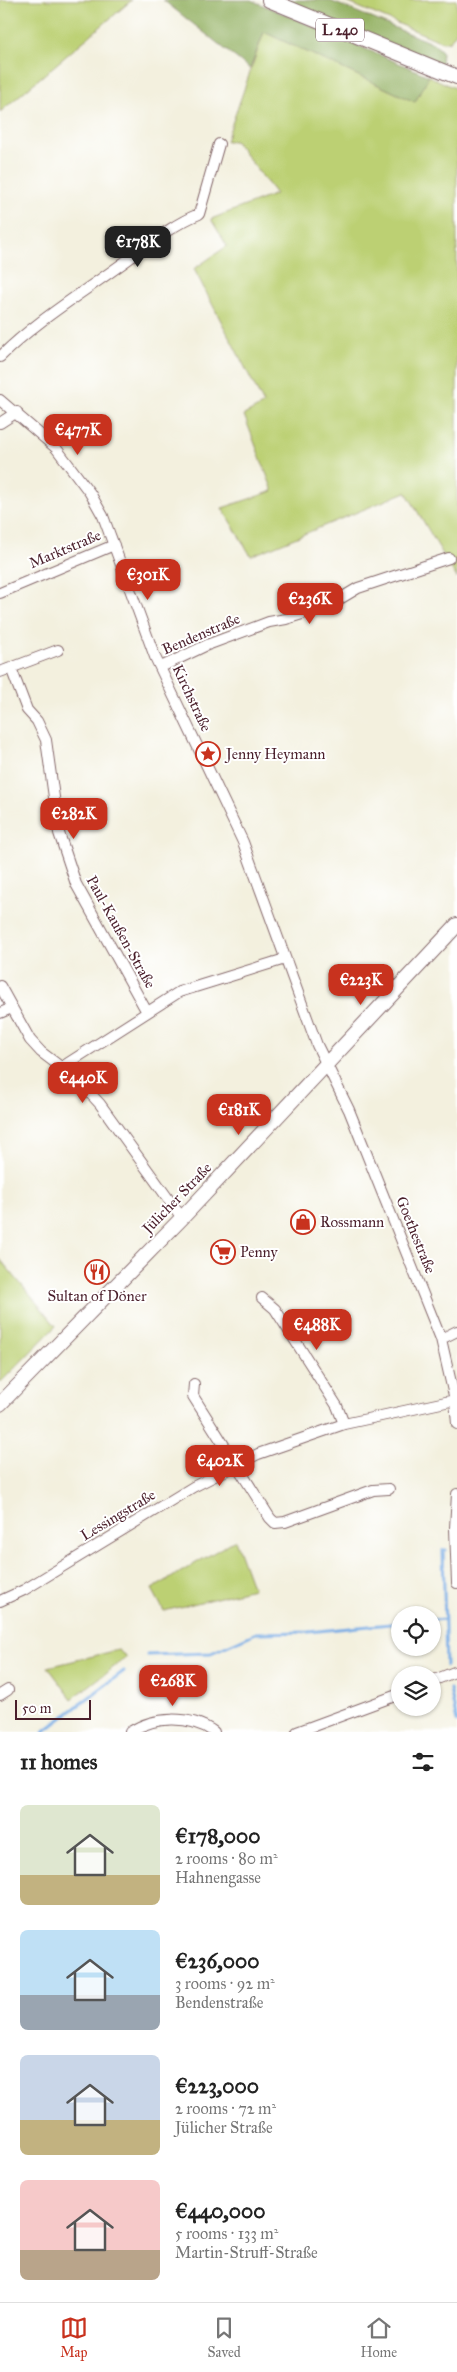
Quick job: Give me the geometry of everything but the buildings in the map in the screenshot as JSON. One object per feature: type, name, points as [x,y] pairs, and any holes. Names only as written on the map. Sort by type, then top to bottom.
[{"type":"main road","name":"L 240","points":[[269,0],[411,60],[457,77]]},
{"type":"main road","name":"L 240","points":[[411,60],[457,82]]},
{"type":"main road","name":"Jülicher Straße","points":[[0,1404],[182,1218],[457,926]]},
{"type":"street","points":[[0,357],[38,324],[175,225],[199,214],[219,144]]},
{"type":"street","name":"Kirchstraße","points":[[0,400],[17,412],[56,448],[74,470],[103,516],[156,657],[243,842],[317,1045],[326,1063]]},
{"type":"street","points":[[0,423],[17,412]]},
{"type":"street","name":"Marktstraße","points":[[0,593],[114,545]]},
{"type":"street","name":"Bendenstraße","points":[[161,667],[206,645],[269,622],[286,619],[328,606],[358,588],[449,558]]},
{"type":"street","points":[[0,672],[58,650]]},
{"type":"street","name":"Paul-Kaußen-Straße","points":[[11,668],[27,710],[38,721],[46,740],[59,832],[76,884],[147,1012]]},
{"type":"street","points":[[62,1066],[179,992],[285,959]]},
{"type":"street","points":[[0,986],[30,1040],[41,1052],[62,1066],[78,1080],[100,1104],[182,1218]]},
{"type":"street","points":[[0,1013],[12,1008]]},
{"type":"street","name":"Goethestraße","points":[[326,1063],[349,1110],[441,1339],[455,1400],[457,1424]]},
{"type":"street","points":[[262,1298],[275,1309],[337,1406],[344,1424]]},
{"type":"street","points":[[441,1339],[457,1331]]},
{"type":"street","points":[[194,1384],[194,1396],[235,1465],[275,1523],[285,1522],[373,1490],[389,1490]]},
{"type":"street","name":"Lessingstraße","points":[[0,1601],[24,1590],[235,1465],[307,1435],[344,1424],[455,1400]]},
{"type":"street","points":[[457,1494],[454,1528],[457,1583]]},
{"type":"street","points":[[441,1677],[457,1671]]},
{"type":"street","points":[[297,1732],[391,1697]]},
{"type":"street","points":[[130,1732],[143,1725],[174,1720],[201,1725],[214,1732]]},
{"type":"green space","points":[[0,0],[132,0],[0,112]]},
{"type":"green space","points":[[163,0],[251,0],[429,76],[415,102],[264,32],[250,69]]},
{"type":"green space","points":[[281,0],[328,0],[434,44],[442,51],[441,68]]},
{"type":"green space","points":[[342,0],[457,0],[457,31],[450,41],[442,42]]},
{"type":"green space","points":[[264,32],[415,102],[429,76],[457,89],[457,578],[406,492],[251,556],[222,508],[273,491],[244,415],[264,404],[194,269],[227,246],[211,219],[276,194],[235,141],[226,141]]},
{"type":"green space","points":[[0,1259],[56,1326],[0,1383]]},
{"type":"green space","points":[[235,1540],[253,1589],[164,1611],[152,1589]]},
{"type":"green space","points":[[118,1650],[127,1657],[72,1699],[48,1667]]},
{"type":"waterway","points":[[446,1550],[443,1550],[446,1666]]},
{"type":"waterway","points":[[441,1619],[445,1619]]},
{"type":"waterway","points":[[147,1655],[211,1653],[256,1633],[308,1632],[391,1624]]},
{"type":"waterway","points":[[43,1732],[124,1671]]},
{"type":"waterway","points":[[450,1689],[457,1722]]},
{"type":"place","name":"Jenny Heymann","points":[[208,754]]},
{"type":"place","name":"Rossmann","points":[[303,1222]]},
{"type":"place","name":"Penny","points":[[223,1252]]},
{"type":"place","name":"Sultan of Döner","points":[[97,1272]]}]
